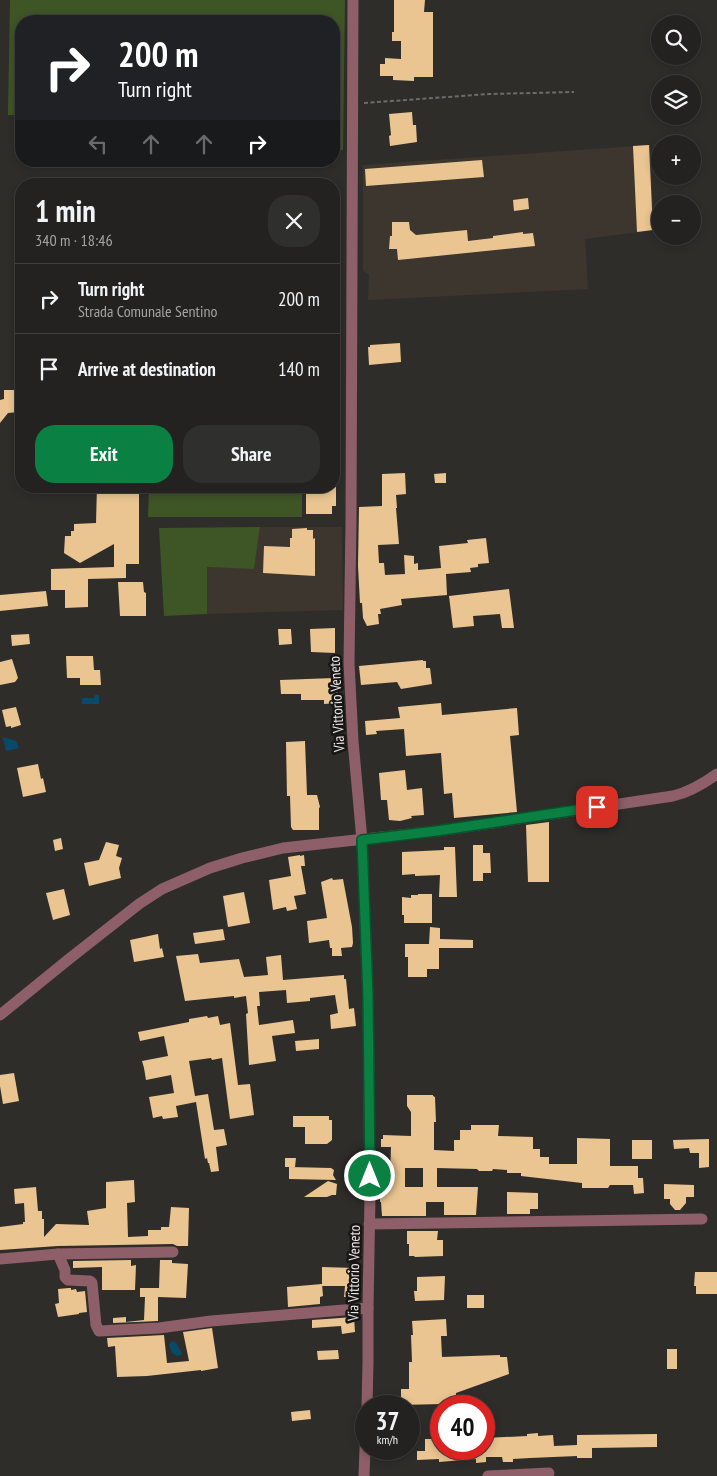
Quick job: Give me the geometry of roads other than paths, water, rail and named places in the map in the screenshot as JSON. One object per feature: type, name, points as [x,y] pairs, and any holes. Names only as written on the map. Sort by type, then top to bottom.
[{"type":"street","name":"Via Vittorio Veneto","points":[[353,0],[352,522],[349,663],[353,741],[362,840],[368,997],[367,1395]]},
{"type":"street","points":[[0,1015],[139,904],[162,889],[210,868],[283,848],[436,831],[673,796],[699,786],[717,774]]},
{"type":"street","points":[[369,1224],[702,1219]]},
{"type":"street","points":[[0,1260],[58,1254],[173,1252]]},
{"type":"street","points":[[58,1254],[65,1270],[65,1278],[68,1280],[90,1281],[92,1283],[96,1325],[99,1332],[368,1308]]},
{"type":"street","points":[[364,1476],[365,1460]]},
{"type":"street","points":[[488,1476],[549,1473]]},
{"type":"water","points":[[95,695],[99,695],[99,704],[82,704],[82,698],[94,698]]},
{"type":"water","points":[[3,737],[16,741],[19,748],[6,751]]},
{"type":"water","points":[[172,1341],[176,1343],[182,1353],[181,1355],[177,1356],[172,1353],[169,1344]]}]
